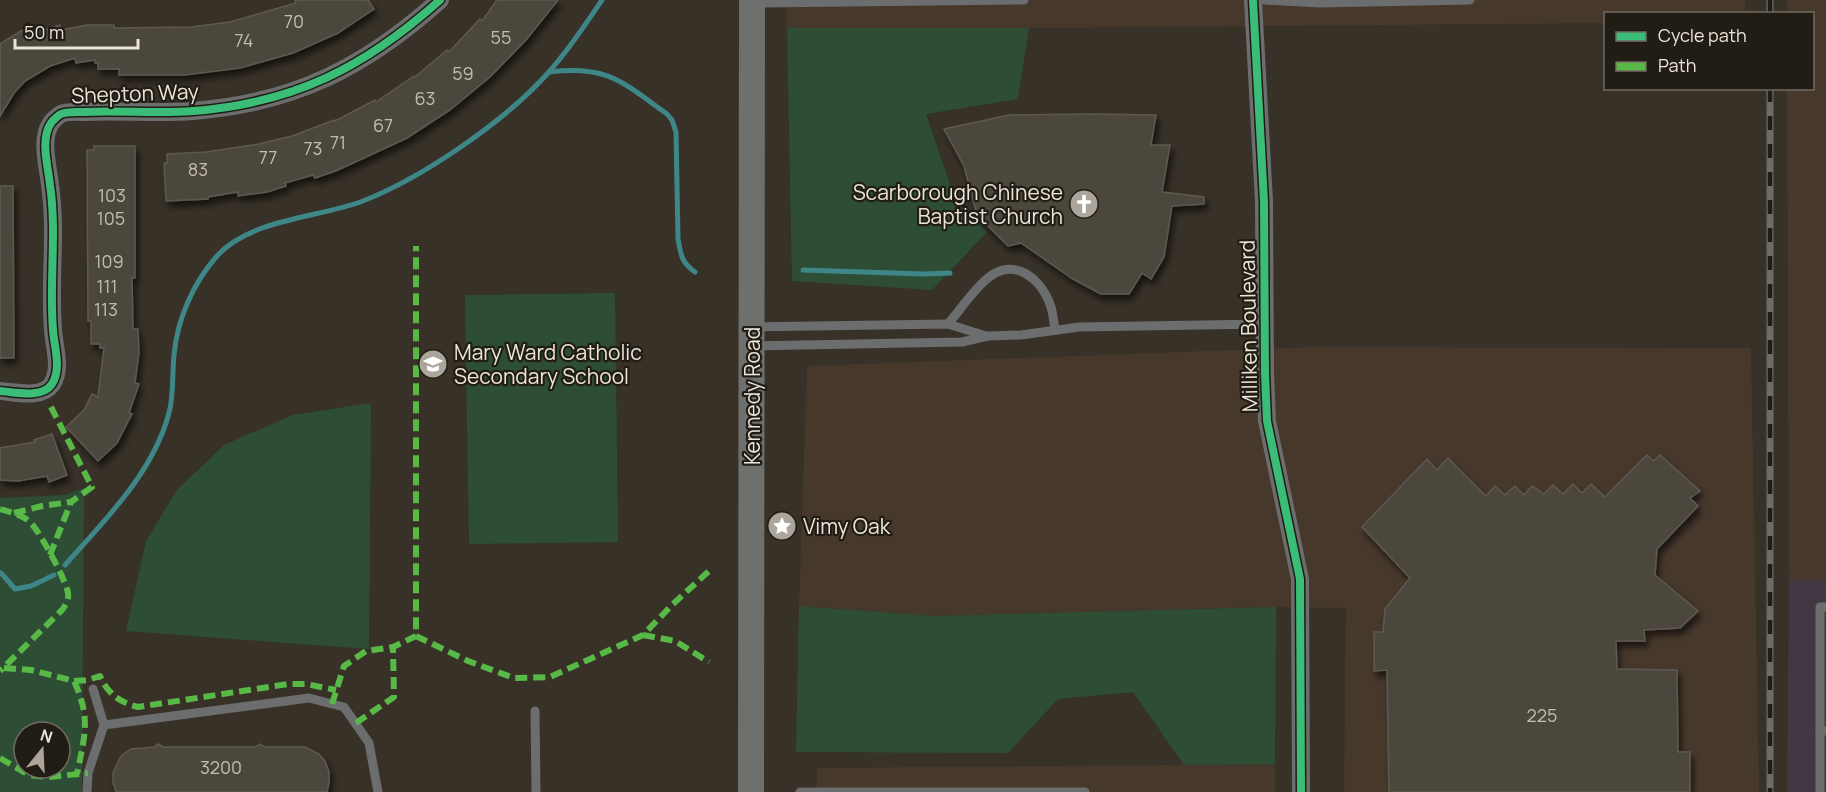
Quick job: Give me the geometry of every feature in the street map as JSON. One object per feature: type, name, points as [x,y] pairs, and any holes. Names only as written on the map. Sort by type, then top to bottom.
[{"type":"main road","name":"Kennedy Road","points":[[751,792],[752,1]]},
{"type":"street","name":"Shepton Way","points":[[0,391],[33,393],[45,390],[52,383],[57,362],[53,330],[51,191],[45,143],[51,123],[63,113],[113,110],[192,111],[253,102],[287,94],[322,81],[382,48],[440,0]]},
{"type":"street","name":"Milliken Boulevard","points":[[1253,0],[1264,202],[1267,421],[1300,579],[1301,792]]},
{"type":"lane","points":[[752,1],[1024,0]]},
{"type":"lane","points":[[1265,0],[1319,2],[1470,0]]},
{"type":"lane","points":[[948,324],[987,279],[998,271],[1010,268],[1023,271],[1034,279],[1043,291],[1051,307],[1055,330]]},
{"type":"lane","points":[[752,336],[948,324],[988,336]]},
{"type":"lane","points":[[752,336],[962,342],[988,336],[1079,327],[1264,324]]},
{"type":"lane","points":[[1820,792],[1823,731],[1820,607],[1826,607]]},
{"type":"lane","points":[[87,792],[88,773],[104,725],[93,689]]},
{"type":"lane","points":[[104,725],[309,698],[344,707],[369,742],[378,792]]},
{"type":"lane","points":[[535,711],[536,792]]},
{"type":"lane","points":[[800,792],[1085,792]]},
{"type":"shaded area","points":[[786,0],[1745,0],[1745,12],[1604,12],[1604,23],[787,28]]},
{"type":"shaded area","points":[[1787,0],[1826,0],[1826,580],[1789,580],[1787,90],[1814,90],[1814,12],[1787,12]]},
{"type":"shaded area","points":[[1313,347],[1751,348],[1759,792],[1344,792],[1346,608],[1276,607],[934,616],[799,606],[807,366]]},
{"type":"shaded area","points":[[1789,580],[1826,580],[1826,792],[1787,792]]},
{"type":"shaded area","points":[[1275,764],[1275,792],[817,792],[817,768]]},
{"type":"green space","points":[[787,28],[1029,28],[1018,99],[926,114],[953,193],[987,232],[932,290],[792,281]]},
{"type":"green space","points":[[615,293],[618,542],[469,544],[465,295]]},
{"type":"green space","points":[[371,403],[369,649],[126,631],[146,541],[177,490],[224,445],[293,415]]},
{"type":"green space","points":[[84,488],[82,792],[0,792],[0,498],[65,495]]},
{"type":"green space","points":[[799,606],[934,616],[1276,607],[1275,764],[1184,765],[1133,692],[1058,699],[1008,753],[796,752]]},
{"type":"building","points":[[295,0],[368,0],[374,9],[338,33],[293,53],[240,68],[184,75],[119,75],[119,69],[98,69],[98,63],[95,63],[95,60],[76,63],[75,58],[50,66],[25,81],[14,93],[0,116],[0,44],[24,29],[28,35],[60,25],[61,30],[87,25],[114,25],[114,28],[191,27],[230,22],[296,3]]},
{"type":"building","points":[[497,0],[558,0],[526,40],[490,77],[450,110],[407,138],[338,170],[315,178],[313,175],[285,183],[286,186],[267,192],[238,196],[238,192],[208,197],[208,199],[166,201],[164,163],[167,163],[167,154],[206,152],[259,144],[292,136],[335,121],[375,100],[376,102],[415,77],[447,50],[449,52],[480,19],[482,21]]},
{"type":"building","name":"Scarborough Chinese Baptist Church","points":[[1009,115],[1156,115],[1151,145],[1170,145],[1162,192],[1204,197],[1204,204],[1172,206],[1164,257],[1151,279],[1142,273],[1129,294],[1101,294],[1073,279],[1021,243],[1008,246],[977,215],[964,166],[944,129]]},
{"type":"building","points":[[94,146],[135,146],[135,278],[132,278],[133,329],[138,329],[139,353],[135,383],[139,384],[129,413],[132,414],[117,443],[98,461],[66,427],[84,410],[92,394],[98,397],[104,348],[100,348],[100,344],[91,344],[91,321],[88,321],[87,150],[94,150]]},
{"type":"building","points":[[0,186],[13,186],[14,358],[0,358]]},
{"type":"building","points":[[52,434],[67,475],[49,482],[47,476],[18,481],[0,480],[0,448],[35,442],[34,440]]},
{"type":"building","points":[[1647,455],[1654,461],[1660,455],[1700,491],[1690,498],[1698,506],[1657,549],[1655,575],[1698,611],[1680,628],[1644,630],[1645,641],[1616,641],[1617,669],[1677,670],[1678,752],[1690,752],[1690,792],[1389,792],[1387,670],[1374,671],[1374,632],[1383,632],[1385,609],[1410,578],[1362,527],[1427,459],[1437,470],[1448,458],[1486,496],[1495,486],[1505,495],[1515,486],[1524,495],[1532,486],[1544,494],[1553,485],[1563,494],[1573,484],[1582,493],[1591,484],[1605,497]]},
{"type":"building","points":[[158,744],[163,747],[255,747],[260,744],[265,747],[305,747],[319,754],[325,761],[329,772],[327,792],[116,792],[113,773],[121,756],[131,749],[154,747]]},
{"type":"waterway","points":[[65,565],[126,495],[152,456],[162,435],[171,406],[173,362],[183,315],[194,290],[217,256],[247,234],[286,221],[363,201],[387,191],[437,163],[487,128],[530,91],[570,46],[602,0]]},
{"type":"waterway","points":[[549,72],[586,71],[613,78],[638,93],[672,120],[676,132],[678,239],[682,258],[695,272]]},
{"type":"waterway","points":[[803,270],[950,273]]},
{"type":"waterway","points":[[1,573],[15,589],[31,586],[54,575]]},
{"type":"railway","points":[[1770,0],[1770,12]]},
{"type":"railway","points":[[1770,90],[1770,792]]},
{"type":"marked path","points":[[332,704],[344,666],[366,651],[393,647],[416,636],[416,246]]},
{"type":"marked path","points":[[14,513],[71,502],[92,487],[50,405]]},
{"type":"marked path","points":[[50,555],[71,502]]},
{"type":"marked path","points":[[0,509],[23,517],[34,527],[57,567],[68,595],[62,610],[0,671]]},
{"type":"marked path","points":[[416,636],[468,661],[514,678],[550,677],[643,635],[709,571]]},
{"type":"marked path","points":[[643,635],[675,641],[709,662]]},
{"type":"marked path","points":[[356,723],[394,697],[393,647]]},
{"type":"marked path","points":[[4,668],[31,670],[74,681],[85,716],[77,774]]},
{"type":"marked path","points":[[74,681],[100,676],[115,696],[125,703],[138,707],[288,684],[306,684],[336,690]]},
{"type":"marked path","points":[[0,758],[29,775],[49,777],[88,773]]},
{"type":"cycle path","points":[[0,391],[28,394],[42,392],[52,384],[57,371],[52,312],[52,203],[45,145],[48,129],[56,118],[63,113],[72,112],[193,111],[264,100],[327,78],[356,62],[412,24],[440,0]]},
{"type":"cycle path","points":[[1253,0],[1264,202],[1267,421],[1300,579],[1301,792]]},
{"type":"place","name":"Scarborough Chinese Baptist Church","points":[[1084,204]]},
{"type":"place","name":"Mary Ward Catholic Secondary School","points":[[433,364]]},
{"type":"place","name":"Vimy Oak","points":[[782,526]]}]
